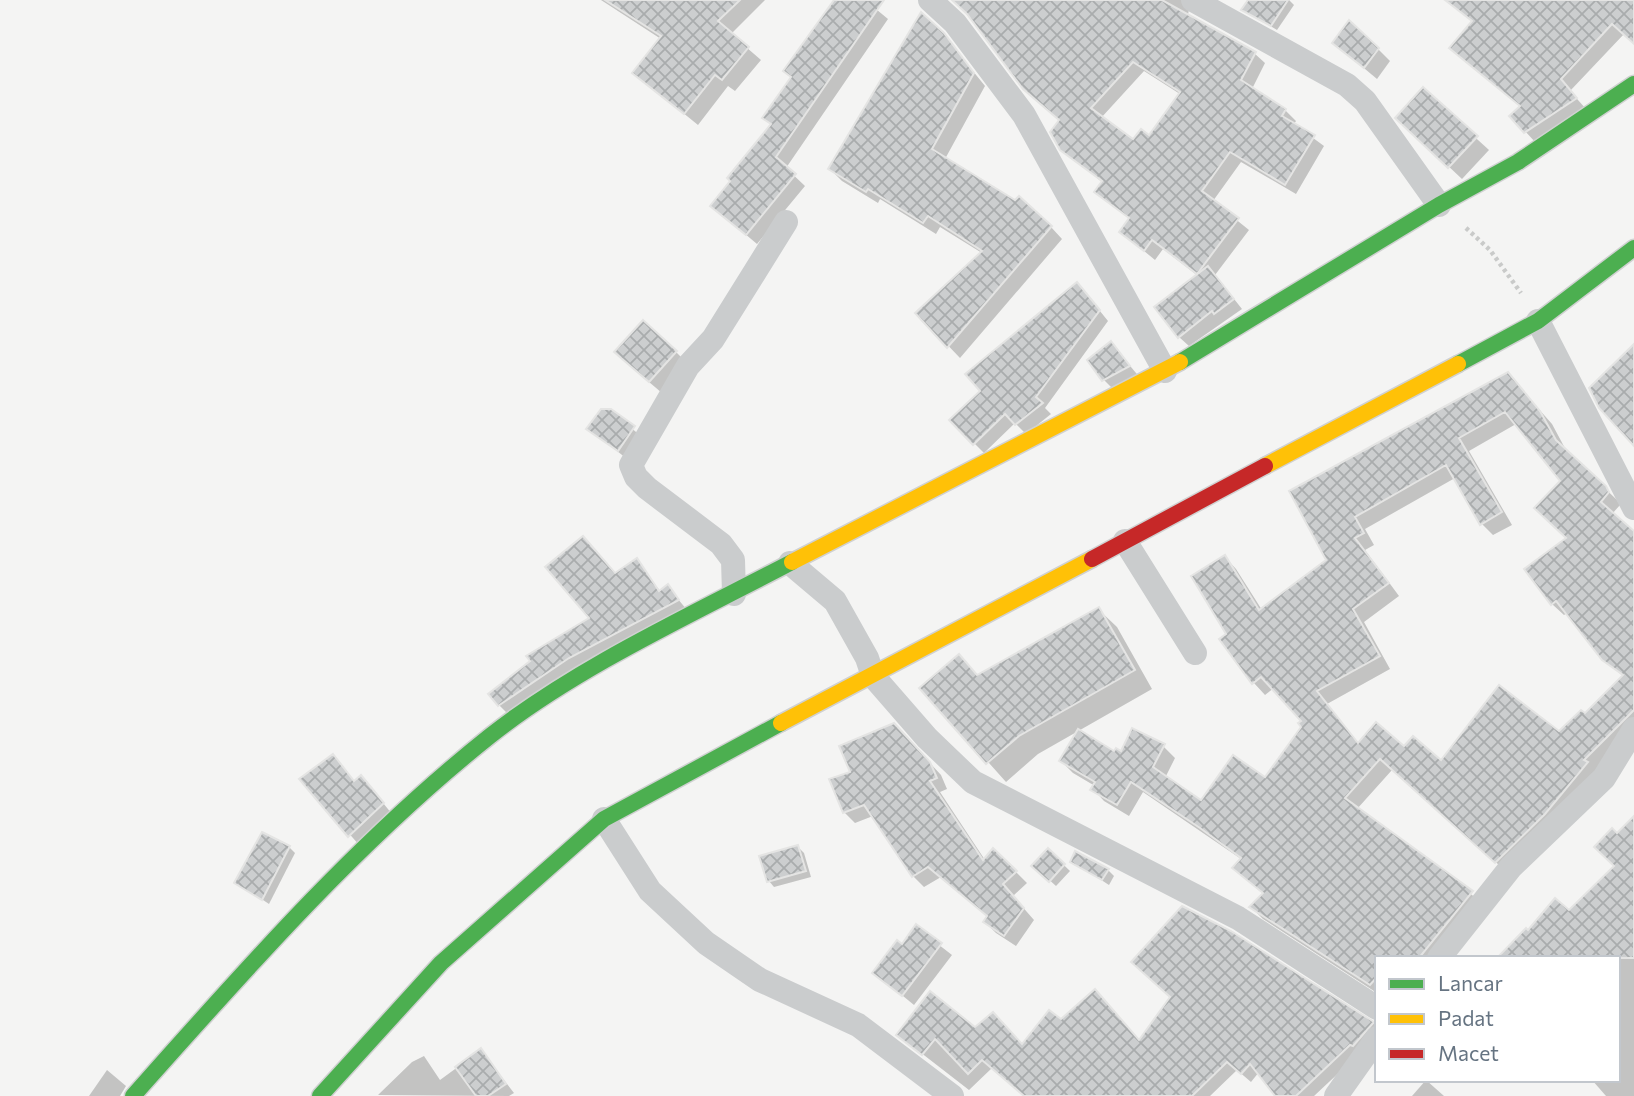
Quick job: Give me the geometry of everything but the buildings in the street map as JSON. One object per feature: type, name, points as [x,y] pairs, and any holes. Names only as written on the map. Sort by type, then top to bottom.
[{"type":"street","points":[[930,0],[955,23],[1024,115],[1165,371]]},
{"type":"street","points":[[1193,0],[1347,85],[1365,102],[1439,205]]},
{"type":"street","points":[[134,1096],[269,943],[402,813],[491,735],[579,676],[789,563],[1165,371],[1439,205],[1518,162],[1634,84]]},
{"type":"street","points":[[734,594],[733,560],[721,544],[647,488],[636,478],[631,465],[688,366],[713,338],[786,222]]},
{"type":"street","points":[[320,1096],[441,962],[604,819],[870,667],[1125,541],[1538,321],[1634,248]]},
{"type":"street","points":[[1538,321],[1634,508]]},
{"type":"street","points":[[1125,541],[1195,653]]},
{"type":"street","points":[[789,563],[835,601],[870,667],[927,738],[973,782],[1238,918],[1375,1007]]},
{"type":"street","points":[[1441,956],[1511,867],[1604,778],[1634,729]]},
{"type":"street","points":[[604,819],[650,891],[706,943],[760,980],[858,1025],[952,1096]]},
{"type":"street","points":[[1346,1093],[1375,1042]]},
{"type":"path","points":[[1490,250],[1524,296]]},
{"type":"traffic: fast","points":[[1180,362],[1439,205],[1518,162],[1634,84]]},
{"type":"traffic: fast","points":[[1458,364],[1538,321],[1634,248]]},
{"type":"traffic: fast","points":[[133,1096],[304,908],[394,819],[490,736],[598,664],[792,562]]},
{"type":"traffic: fast","points":[[320,1096],[441,963],[604,819],[781,723]]},
{"type":"traffic: slow","points":[[792,562],[1180,362]]},
{"type":"traffic: slow","points":[[1265,466],[1458,364]]},
{"type":"traffic: slow","points":[[781,723],[1092,559]]},
{"type":"traffic: jam","points":[[1092,559],[1265,466]]}]
